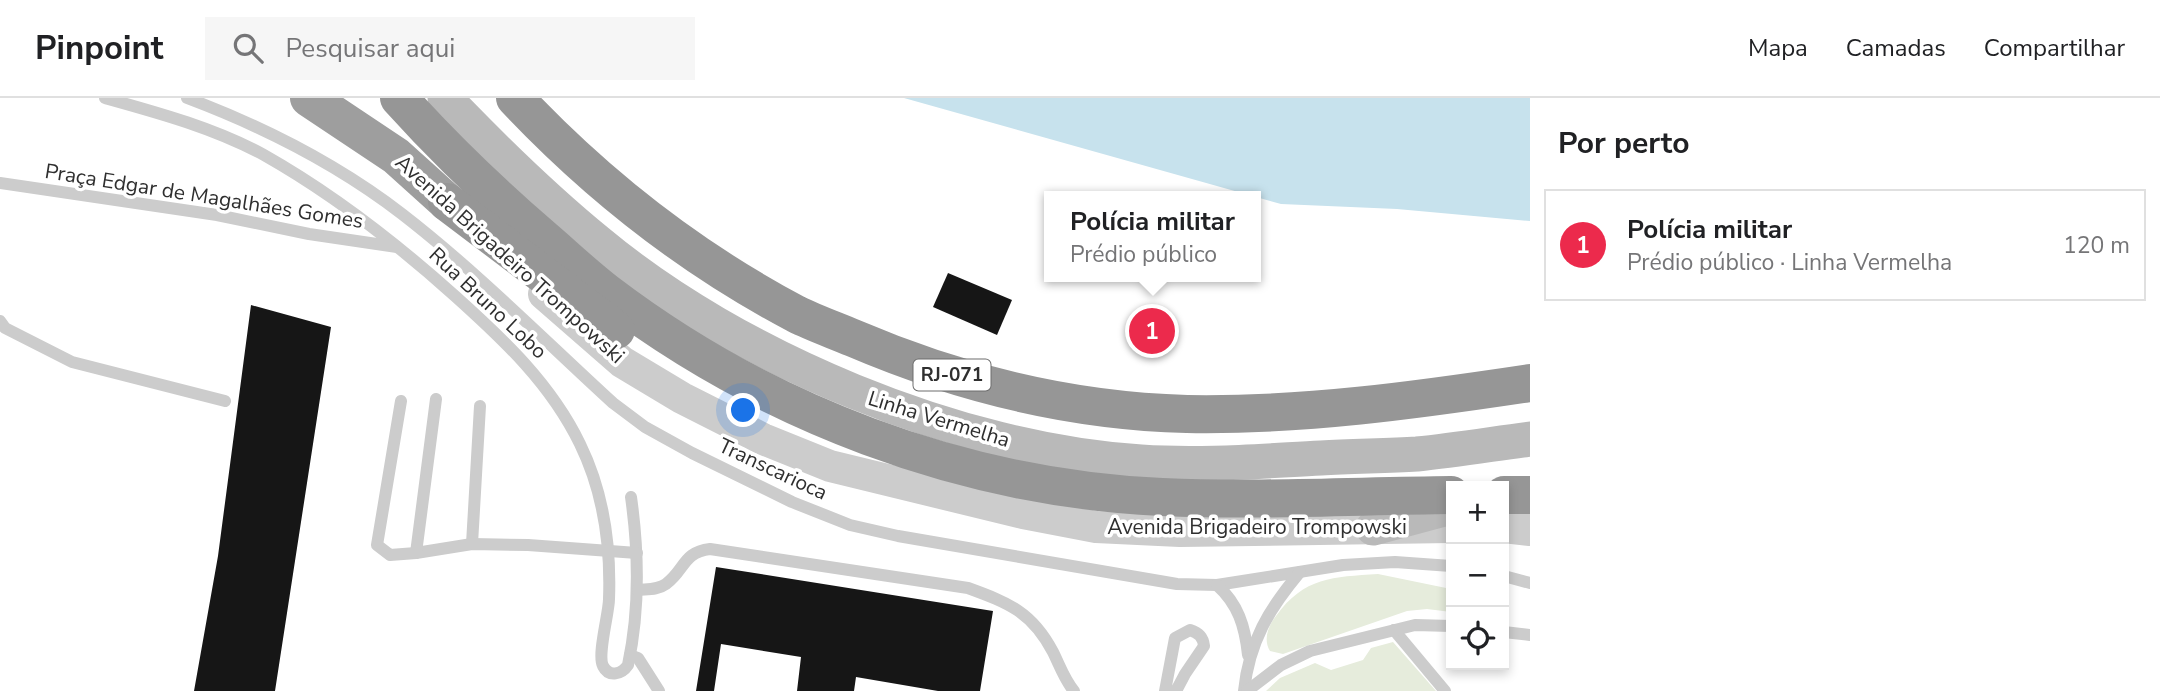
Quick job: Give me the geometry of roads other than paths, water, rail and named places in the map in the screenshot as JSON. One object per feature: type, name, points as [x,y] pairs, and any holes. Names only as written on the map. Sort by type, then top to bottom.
[{"type":"highway","name":"Avenida Brigadeiro Trompowski","points":[[309,98],[396,156],[447,202]]},
{"type":"highway","name":"Linha Vermelha","points":[[400,98],[475,178],[605,292],[730,373],[773,396],[901,449],[986,472],[1115,493],[1161,497],[1446,495]]},
{"type":"highway","name":"RJ-071","points":[[515,98],[596,175],[662,229],[726,274],[798,315],[951,375],[1028,395],[1109,408],[1185,414],[1267,413],[1471,392],[1530,383]]},
{"type":"highway","points":[[447,202],[610,326],[699,383],[729,396],[851,430]]},
{"type":"highway","points":[[1471,392],[1530,371]]},
{"type":"highway","points":[[1509,495],[1530,495]]},
{"type":"main road","name":"Linha Vermelha","points":[[445,98],[598,243],[650,282],[701,315],[745,340],[848,389],[955,427],[1021,444],[1080,455],[1186,464],[1417,454],[1530,439]]},
{"type":"main road","points":[[1509,485],[1530,476]]},
{"type":"main road","points":[[1373,528],[1446,508]]},
{"type":"street","name":"Avenida Brigadeiro Trompowski","points":[[447,202],[570,319],[622,362],[682,398],[752,433],[830,466],[1023,513],[1096,527],[1180,531],[1446,527]]},
{"type":"street","points":[[1509,528],[1530,530]]},
{"type":"lane","name":"Rua Bruno Lobo","points":[[105,98],[201,127],[263,155],[346,208],[402,248],[531,369],[557,403],[581,446],[598,489],[609,551],[609,610],[601,657],[603,666],[609,673],[618,674],[628,665],[630,655]]},
{"type":"lane","name":"Transcarioca","points":[[187,98],[234,116],[293,144],[350,178],[402,215],[613,403],[645,427],[793,502],[850,525],[1114,575],[1177,584],[1217,585],[1343,565],[1395,562],[1446,566]]},
{"type":"lane","name":"Praça Edgar de Magalhães Gomes","points":[[0,183],[217,215],[309,234],[402,248]]},
{"type":"lane","points":[[0,321],[5,328],[72,362],[225,401]]},
{"type":"lane","points":[[416,553],[436,399]]},
{"type":"lane","points":[[401,401],[377,545],[390,555],[472,544],[637,553]]},
{"type":"lane","points":[[472,544],[480,406]]},
{"type":"lane","points":[[631,497],[638,590],[630,655],[638,658],[659,691]]},
{"type":"lane","points":[[638,590],[667,583],[690,554],[710,549],[968,588],[1008,603],[1030,618],[1044,635],[1065,679],[1074,691]]},
{"type":"lane","points":[[1248,658],[1272,608],[1300,572]]},
{"type":"lane","points":[[1509,575],[1530,575]]},
{"type":"lane","points":[[1509,577],[1530,583]]},
{"type":"lane","points":[[1217,585],[1235,606],[1243,622],[1248,658],[1245,691]]},
{"type":"lane","points":[[1245,691],[1281,665],[1310,651],[1415,625],[1446,626]]},
{"type":"lane","points":[[1165,691],[1175,638],[1190,630],[1198,633],[1204,646],[1176,691]]},
{"type":"lane","points":[[1394,630],[1445,691]]},
{"type":"lane","points":[[1509,633],[1530,635]]},
{"type":"water","points":[[904,98],[1530,98],[1530,221],[1397,209],[1281,204],[1261,198],[1261,191],[1235,191]]},
{"type":"place","name":"Polícia militar","points":[[1152,331]]}]
